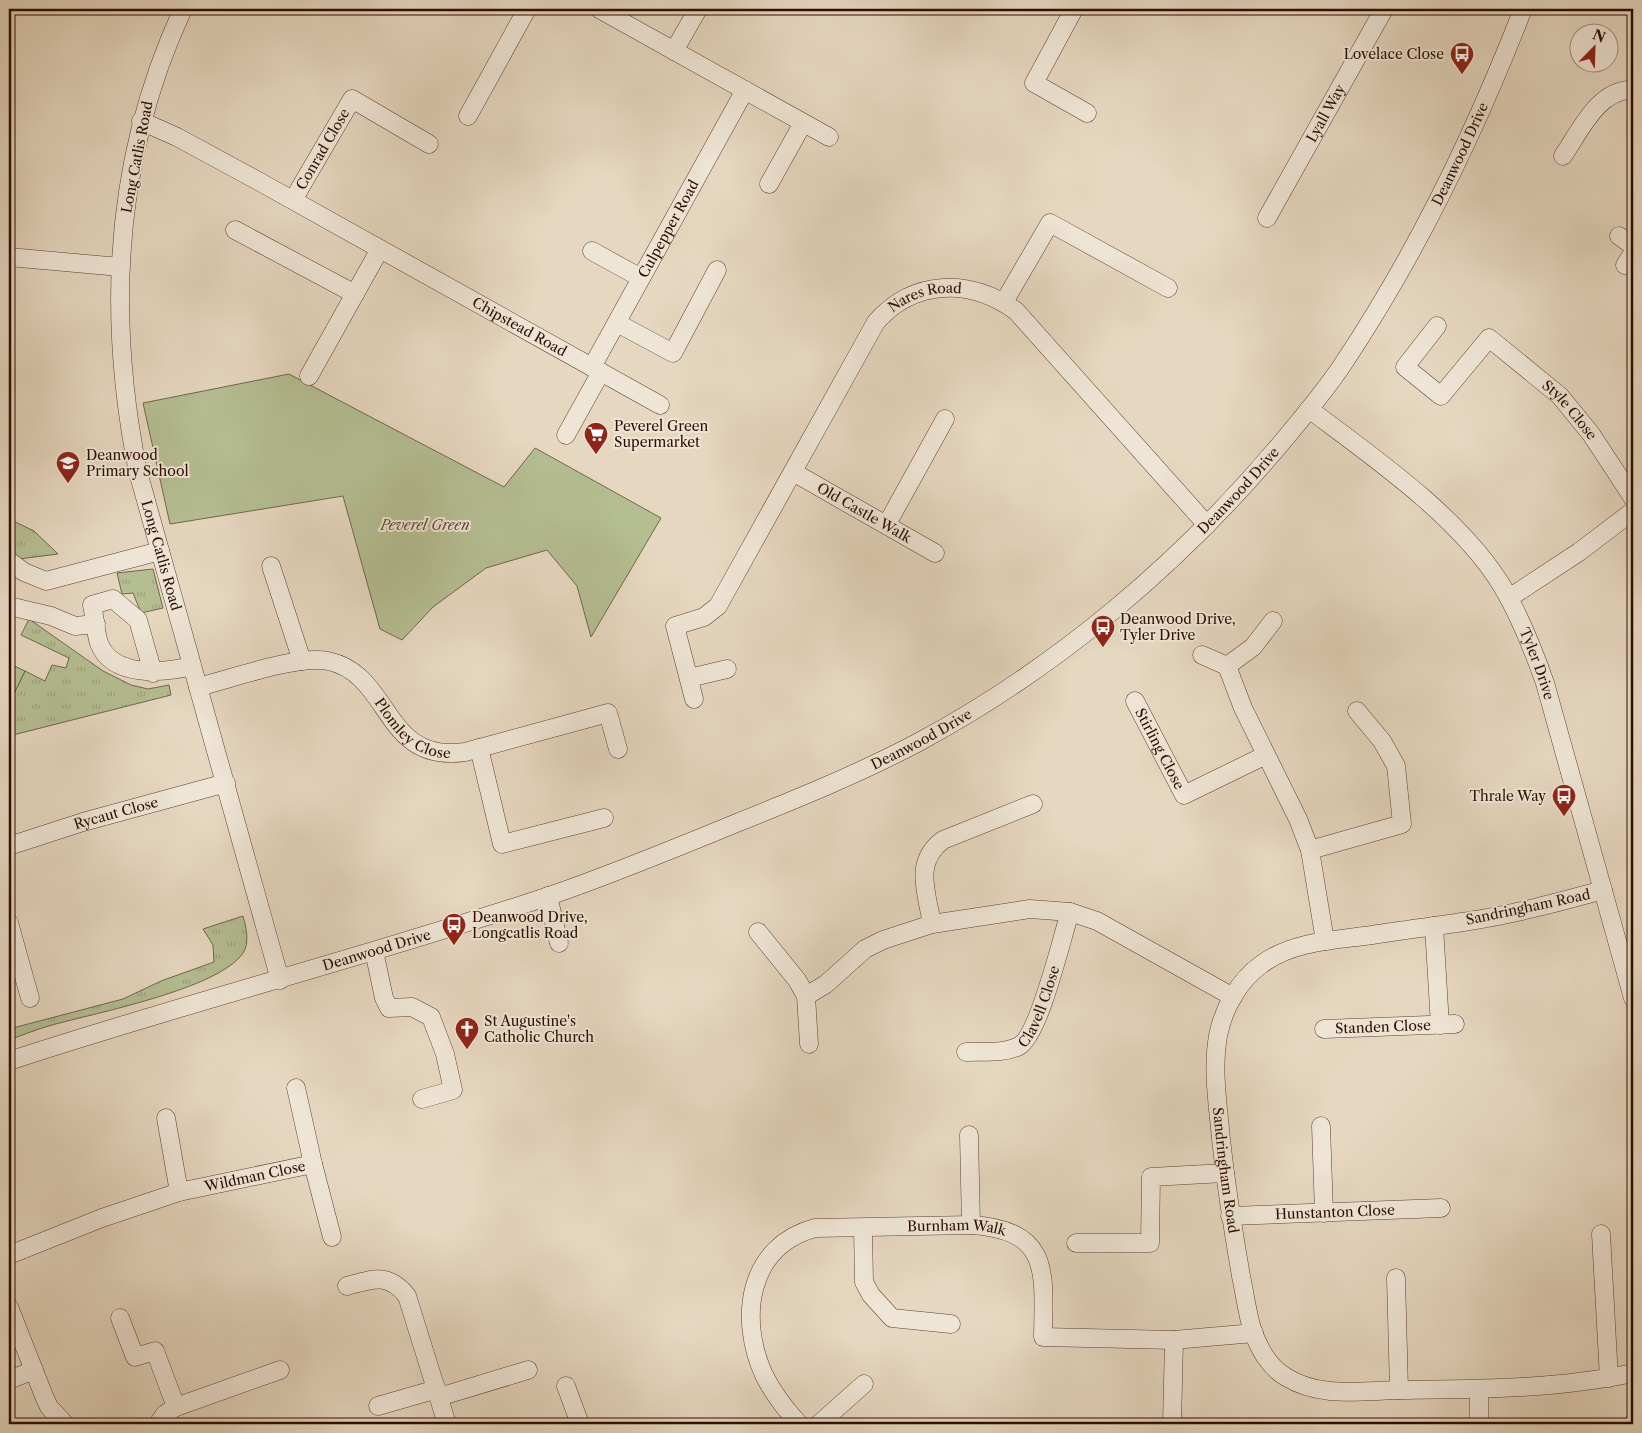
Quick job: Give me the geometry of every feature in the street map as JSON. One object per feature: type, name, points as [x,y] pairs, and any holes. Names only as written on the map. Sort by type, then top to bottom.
[{"type":"street","name":"Long Catlis Road","points":[[183,9],[164,52],[141,121],[126,199],[120,267],[120,358],[127,418],[138,472],[280,980]]},
{"type":"street","points":[[468,116],[527,9]]},
{"type":"street","points":[[599,9],[830,137]]},
{"type":"street","points":[[674,51],[698,9]]},
{"type":"street","points":[[1074,9],[1034,83],[1087,113]]},
{"type":"street","name":"Lyall Way","points":[[1267,218],[1384,9]]},
{"type":"street","name":"Deanwood Drive","points":[[9,1061],[374,951],[548,896],[648,860],[786,804],[916,743],[990,700],[1058,653],[1138,589],[1207,525],[1265,463],[1341,368],[1421,230],[1468,136],[1523,9]]},
{"type":"street","name":"Culpepper Road","points":[[566,435],[617,322],[745,90]]},
{"type":"street","points":[[1563,156],[1602,101],[1611,94],[1633,90]]},
{"type":"street","name":"Conrad Close","points":[[293,200],[352,99],[429,144]]},
{"type":"street","name":"Chipstead Road","points":[[141,121],[177,137],[293,200],[660,405]]},
{"type":"street","points":[[769,184],[803,123]]},
{"type":"street","points":[[1004,302],[1050,223],[1168,288]]},
{"type":"street","points":[[235,230],[355,294]]},
{"type":"street","points":[[309,376],[380,249]]},
{"type":"street","points":[[592,251],[641,278]]},
{"type":"street","points":[[9,257],[120,267]]},
{"type":"street","points":[[617,322],[673,353],[717,270]]},
{"type":"street","name":"Nares Road","points":[[689,678],[675,626],[704,617],[718,606],[876,322],[897,302],[927,291],[952,289],[977,291],[1004,302],[1031,326],[1207,525]]},
{"type":"street","name":"Style Close","points":[[1437,326],[1405,367],[1441,396],[1489,338],[1560,396],[1591,434],[1633,498]]},
{"type":"street","name":"Tyler Drive","points":[[1309,410],[1373,458],[1446,520],[1486,565],[1509,598],[1527,634],[1545,683],[1633,998]]},
{"type":"street","points":[[887,524],[945,419]]},
{"type":"street","name":"Old Castle Walk","points":[[793,472],[935,553]]},
{"type":"street","points":[[1509,598],[1579,552],[1633,511]]},
{"type":"street","points":[[9,561],[24,572],[46,581],[160,551]]},
{"type":"street","points":[[271,566],[302,661]]},
{"type":"street","points":[[153,673],[138,620],[113,599],[92,605],[100,643],[107,656],[126,667],[153,673],[192,666]]},
{"type":"street","points":[[9,606],[51,616],[75,626],[96,624]]},
{"type":"street","points":[[1227,666],[1253,647],[1273,621]]},
{"type":"street","points":[[1202,655],[1227,666],[1266,755],[1298,819],[1310,850],[1325,941]]},
{"type":"street","name":"Plomley Close","points":[[198,687],[302,661],[317,660],[330,662],[361,678],[371,689],[396,727],[420,746],[431,750],[454,754],[608,713],[618,749]]},
{"type":"street","points":[[694,699],[689,678],[727,669]]},
{"type":"street","name":"Stirling Close","points":[[1135,701],[1184,795],[1266,755]]},
{"type":"street","points":[[1310,850],[1402,824],[1396,766],[1382,741],[1357,711]]},
{"type":"street","points":[[479,748],[502,844],[604,818]]},
{"type":"street","name":"Rycaut Close","points":[[9,846],[83,822],[226,783]]},
{"type":"street","points":[[932,924],[924,876],[927,856],[933,847],[943,840],[1033,804]]},
{"type":"street","name":"Sandringham Road","points":[[1603,890],[1506,914],[1325,941],[1286,951],[1262,964],[1251,973],[1233,996],[1221,1022],[1216,1050],[1218,1102],[1230,1216],[1254,1333],[1271,1366],[1300,1385],[1325,1390],[1479,1390],[1582,1383],[1633,1373]]},
{"type":"street","points":[[548,896],[558,943]]},
{"type":"street","points":[[806,996],[826,984],[865,949],[903,932],[932,924],[1030,909],[1070,912],[1114,930],[1233,996]]},
{"type":"street","name":"Clavell Close","points":[[966,1052],[1010,1050],[1026,1041],[1037,1017],[1070,912]]},
{"type":"street","points":[[9,923],[30,998]]},
{"type":"street","name":"Standen Close","points":[[1324,1030],[1448,1024],[1434,926]]},
{"type":"street","points":[[758,932],[797,980],[806,996],[809,1044]]},
{"type":"street","points":[[374,951],[384,998],[389,1008],[412,1008],[431,1017],[445,1054],[453,1090],[422,1099]]},
{"type":"street","name":"Wildman Close","points":[[9,1255],[93,1222],[179,1192],[313,1164],[296,1088]]},
{"type":"street","points":[[166,1118],[179,1192]]},
{"type":"street","points":[[1321,1126],[1324,1213]]},
{"type":"street","points":[[969,1135],[971,1225]]},
{"type":"street","points":[[313,1164],[332,1237]]},
{"type":"street","points":[[1076,1243],[1150,1243],[1151,1177],[1225,1173]]},
{"type":"street","name":"Hunstanton Close","points":[[1230,1216],[1441,1208]]},
{"type":"street","name":"Burnham Walk","points":[[799,1424],[777,1398],[763,1373],[752,1326],[751,1302],[755,1284],[771,1253],[783,1241],[799,1232],[815,1228],[971,1225],[1008,1230],[1018,1236],[1038,1256],[1043,1273],[1043,1337],[1174,1340],[1254,1333]]},
{"type":"street","points":[[863,1228],[864,1282],[871,1295],[892,1318],[951,1324]]},
{"type":"street","points":[[1601,1234],[1609,1378]]},
{"type":"street","points":[[347,1286],[376,1278],[400,1287],[407,1296],[447,1424]]},
{"type":"street","points":[[1396,1278],[1399,1390]]},
{"type":"street","points":[[9,1307],[49,1407],[66,1424]]},
{"type":"street","points":[[120,1318],[135,1356],[155,1351],[176,1406]]},
{"type":"street","points":[[1172,1424],[1174,1340]]},
{"type":"street","points":[[9,1380],[34,1370]]},
{"type":"street","points":[[158,1424],[165,1414],[176,1406],[280,1370]]},
{"type":"street","points":[[378,1406],[528,1370]]},
{"type":"street","points":[[819,1424],[864,1384]]},
{"type":"street","points":[[566,1386],[580,1424]]},
{"type":"street","points":[[1479,1390],[1479,1424]]},
{"type":"green space","name":"Peverel Green","points":[[289,374],[504,487],[535,448],[661,518],[591,637],[577,586],[547,550],[486,568],[433,607],[402,640],[380,629],[343,496],[170,524],[143,403]]},
{"type":"green space","points":[[9,519],[34,531],[58,554],[19,559],[9,553]]},
{"type":"green space","points":[[153,569],[163,608],[141,613],[133,593],[122,594],[117,573]]},
{"type":"green space","points":[[29,619],[103,671],[131,685],[148,689],[169,685],[171,695],[9,736],[9,704],[25,671],[45,681],[52,665],[66,668],[69,658],[21,635]]},
{"type":"green space","points":[[10,664],[25,671],[9,704],[9,667]]},
{"type":"green space","points":[[243,916],[247,940],[243,953],[230,966],[209,978],[155,998],[46,1027],[9,1040],[9,1029],[123,999],[161,981],[214,962],[213,945],[203,929]]},
{"type":"place","name":"Lovelace Close","points":[[1462,75]]},
{"type":"place","name":"Peverel Green Supermarket","points":[[596,455]]},
{"type":"place","name":"Deanwood Primary School","points":[[68,484]]},
{"type":"place","name":"Deanwood Drive, Tyler Drive","points":[[1103,648]]},
{"type":"place","name":"Thrale Way","points":[[1564,817]]},
{"type":"place","name":"Deanwood Drive, Longcatlis Road","points":[[454,946]]},
{"type":"place","name":"St Augustine's Catholic Church","points":[[467,1050]]}]
